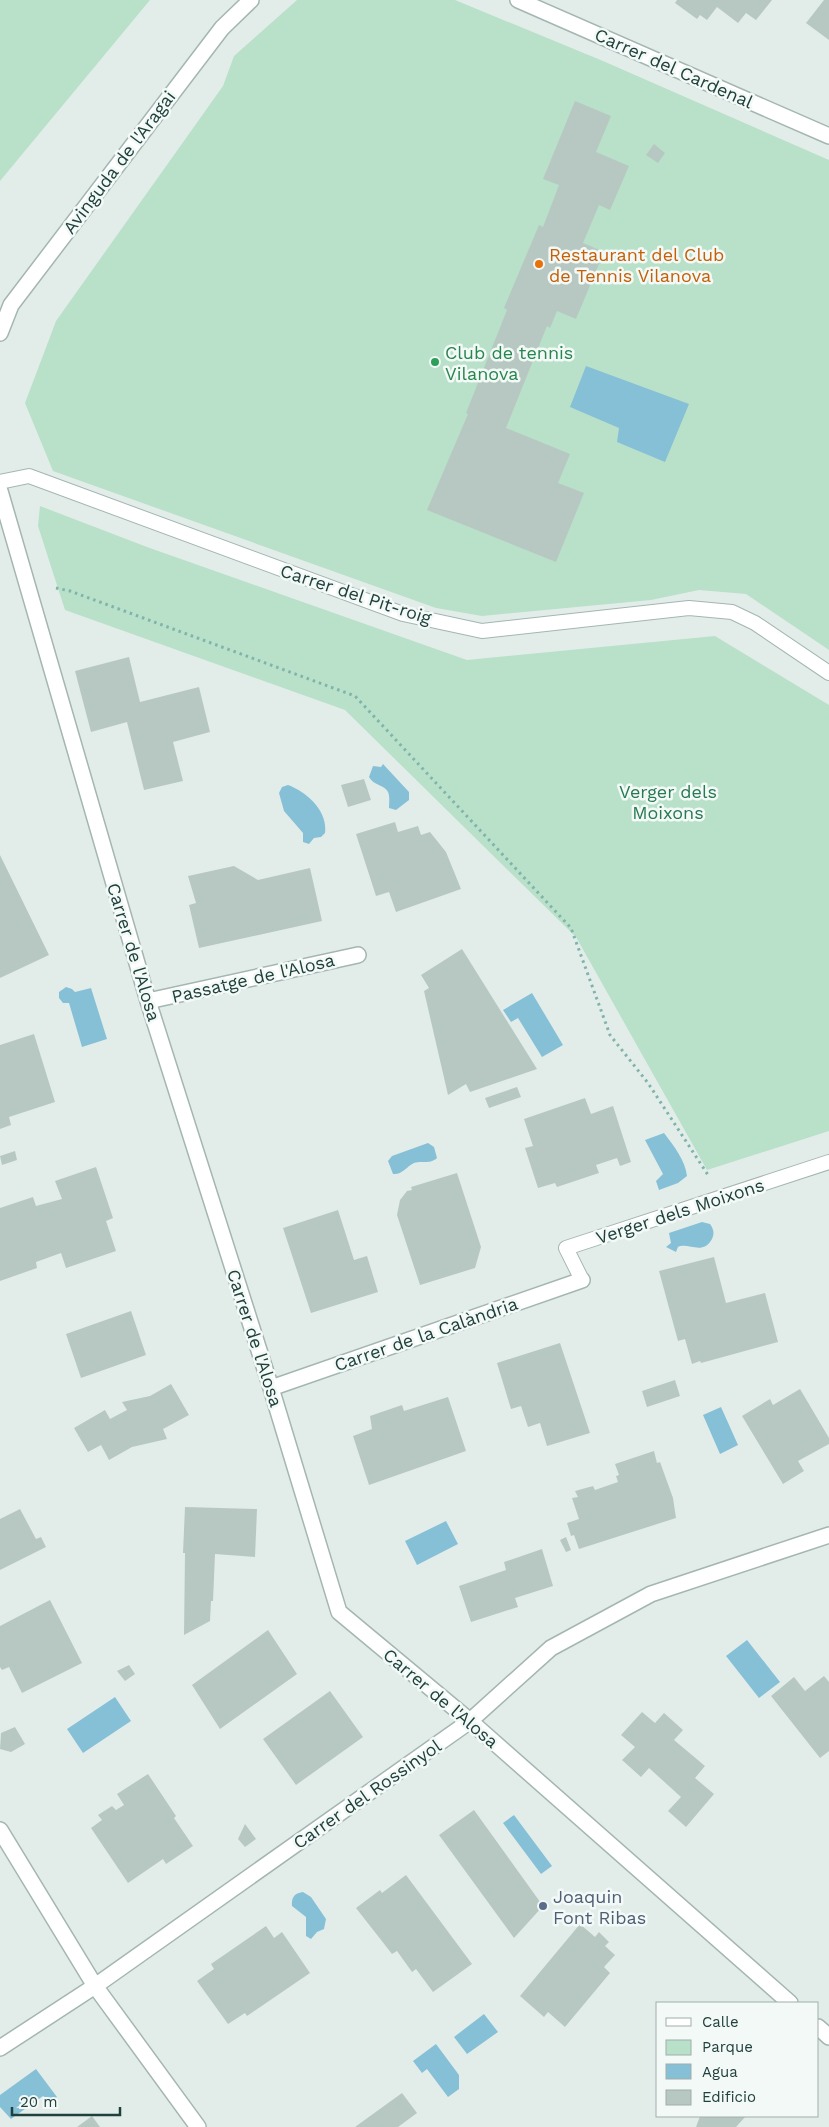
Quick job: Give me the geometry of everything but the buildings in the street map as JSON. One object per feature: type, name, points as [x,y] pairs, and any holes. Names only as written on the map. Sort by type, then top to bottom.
[{"type":"street","name":"Avinguda de l'Aragai","points":[[0,334],[10,304],[222,28],[251,0]]},
{"type":"street","name":"Carrer del Cardenal","points":[[518,0],[829,136]]},
{"type":"street","name":"Carrer de l'Alosa","points":[[0,491],[148,1002],[271,1388],[339,1612],[470,1722],[789,2002]]},
{"type":"street","name":"Passatge de l'Alosa","points":[[148,1002],[358,955]]},
{"type":"street","name":"Carrer de la Calàndria","points":[[271,1388],[582,1280]]},
{"type":"street","name":"Carrer del Rossinyol","points":[[0,2048],[95,1986],[470,1722],[551,1648],[651,1594],[829,1535]]},
{"type":"street","points":[[0,1830],[95,1986],[198,2127]]},
{"type":"street","points":[[819,2028],[829,2037]]},
{"type":"lane","name":"Carrer del Pit-roig","points":[[0,482],[29,476],[403,614],[482,631],[689,608],[732,612],[755,623],[829,673]]},
{"type":"lane","name":"Verger dels Moixons","points":[[582,1280],[566,1248],[829,1162]]},
{"type":"path","points":[[49,585],[355,696],[571,928],[610,1035],[648,1083],[706,1174],[732,1195]]},
{"type":"green space","points":[[0,0],[150,0],[0,181]]},
{"type":"green space","name":"Club de tennis Vilanova","points":[[297,0],[455,0],[603,61],[829,160],[829,650],[746,594],[699,590],[651,600],[482,616],[436,608],[53,471],[25,403],[56,321],[223,86],[234,56]]},
{"type":"green space","name":"Verger dels Moixons","points":[[40,506],[147,547],[467,660],[715,636],[829,705],[829,1131],[707,1170],[576,937],[345,710],[65,610],[38,526]]},
{"type":"water","points":[[586,366],[689,404],[665,462],[617,442],[619,428],[570,407]]},
{"type":"water","points":[[383,764],[409,792],[409,800],[396,810],[389,808],[387,790],[369,777],[373,766],[381,767]]},
{"type":"water","points":[[288,785],[309,797],[320,810],[323,817],[325,833],[321,837],[314,838],[309,844],[303,842],[303,833],[284,811],[279,793],[282,787]]},
{"type":"water","points":[[66,987],[75,992],[91,988],[107,1039],[82,1047],[69,1003],[63,1003],[59,998],[59,992]]},
{"type":"water","points":[[532,993],[563,1045],[542,1057],[518,1018],[511,1022],[503,1010]]},
{"type":"water","points":[[664,1133],[681,1159],[687,1176],[678,1183],[659,1190],[656,1181],[663,1174],[645,1140]]},
{"type":"water","points":[[428,1143],[434,1147],[437,1158],[429,1162],[414,1163],[401,1172],[393,1174],[388,1161],[392,1156]]},
{"type":"water","points":[[702,1222],[710,1224],[713,1229],[712,1239],[704,1247],[682,1246],[678,1247],[676,1252],[666,1247],[671,1243],[669,1233]]},
{"type":"water","points":[[721,1407],[738,1445],[720,1454],[703,1415]]},
{"type":"water","points":[[446,1521],[458,1544],[417,1565],[405,1541]]},
{"type":"water","points":[[747,1640],[780,1682],[759,1698],[726,1656]]},
{"type":"water","points":[[115,1697],[131,1721],[83,1753],[67,1729]]},
{"type":"water","points":[[514,1815],[552,1866],[541,1874],[503,1823]]},
{"type":"water","points":[[303,1892],[311,1897],[326,1919],[324,1929],[317,1932],[311,1939],[306,1936],[306,1917],[292,1906],[294,1896]]},
{"type":"water","points":[[484,2014],[498,2032],[467,2054],[454,2037]]},
{"type":"water","points":[[436,2044],[459,2075],[459,2089],[448,2097],[427,2069],[422,2073],[413,2061]]},
{"type":"water","points":[[36,2069],[57,2097],[51,2101],[43,2096],[11,2119],[0,2107],[0,2095]]},
{"type":"place","name":"Restaurant del Club de Tennis Vilanova","points":[[539,264]]},
{"type":"place","name":"Club de tennis Vilanova","points":[[435,362]]},
{"type":"place","name":"Joaquin Font Ribas","points":[[543,1906]]}]
